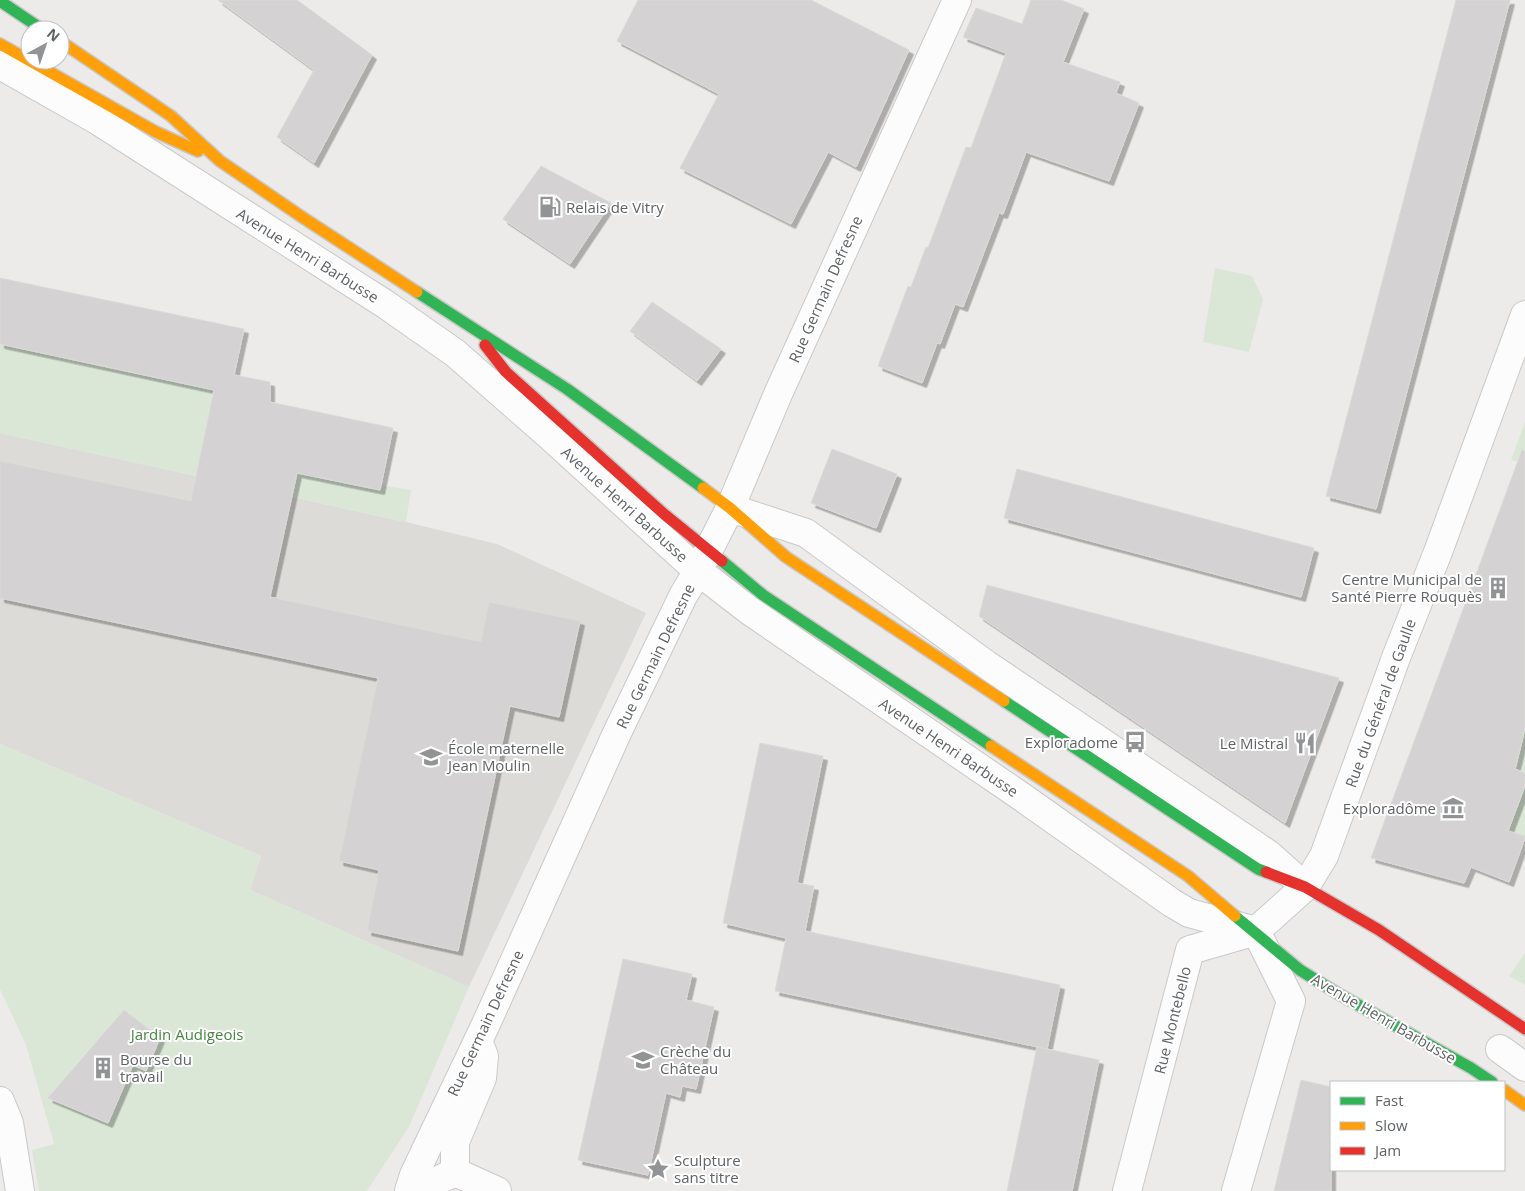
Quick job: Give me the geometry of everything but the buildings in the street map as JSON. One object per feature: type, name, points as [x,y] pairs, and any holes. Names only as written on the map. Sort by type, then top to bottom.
[{"type":"main road","points":[[0,1],[28,20]]},
{"type":"main road","name":"Avenue Henri Barbusse","points":[[0,44],[156,132],[220,160]]},
{"type":"main road","name":"Avenue Henri Barbusse","points":[[70,48],[171,116],[220,160],[309,222],[568,389],[730,508]]},
{"type":"main road","name":"Avenue Henri Barbusse","points":[[472,328],[506,372],[664,514],[703,560]]},
{"type":"main road","name":"Avenue Henri Barbusse","points":[[1305,887],[1379,930],[1525,1029]]},
{"type":"main road","name":"Avenue Henri Barbusse","points":[[1256,931],[1300,970],[1337,994],[1471,1068],[1490,1081]]},
{"type":"main road","points":[[1505,1091],[1525,1105]]},
{"type":"street","name":"Rue Germain Defresne","points":[[413,1186],[617,733],[683,596],[730,508],[778,394],[957,0]]},
{"type":"street","name":"Avenue Henri Barbusse","points":[[0,65],[97,120],[385,304],[455,353],[551,437],[703,560],[750,611],[1022,797],[1172,903],[1189,913],[1256,931]]},
{"type":"street","name":"Rue du Général de Gaulle","points":[[1256,931],[1305,887],[1324,856],[1396,655],[1438,552],[1525,315]]},
{"type":"street","name":"Avenue Henri Barbusse","points":[[730,508],[806,533],[987,665],[1268,854],[1305,887]]},
{"type":"street","name":"Rue Montebello","points":[[1128,1191],[1190,950],[1256,931]]},
{"type":"street","points":[[1236,1191],[1291,1001],[1256,931]]},
{"type":"street","points":[[455,1172],[455,1142],[482,1078],[484,1056],[478,1041]]},
{"type":"street","points":[[1500,1050],[1525,1067]]},
{"type":"street","points":[[0,1101],[9,1123],[20,1191]]},
{"type":"street","points":[[413,1186],[455,1172],[498,1191]]},
{"type":"shaded area","points":[[0,433],[406,522],[497,544],[646,613],[469,987],[250,890],[261,856],[0,744]]},
{"type":"green space","points":[[1215,268],[1252,276],[1263,299],[1249,352],[1203,342]]},
{"type":"green space","points":[[0,344],[214,390],[201,453],[380,490],[381,485],[411,490],[406,522],[0,433]]},
{"type":"green space","points":[[1525,422],[1525,464],[1511,460]]},
{"type":"green space","points":[[1525,729],[1525,773],[1517,770]]},
{"type":"green space","name":"Jardin Audigeois","points":[[0,744],[261,856],[250,890],[469,987],[409,1127],[367,1191],[39,1191],[32,1150],[54,1144],[26,1045],[0,989]]},
{"type":"green space","points":[[1525,786],[1525,836],[1508,831]]},
{"type":"green space","points":[[1525,953],[1525,985],[1509,976]]},
{"type":"traffic: fast","points":[[0,1],[28,20]]},
{"type":"traffic: fast","points":[[417,292],[567,389],[703,488]]},
{"type":"traffic: fast","points":[[722,561],[763,595],[991,746]]},
{"type":"traffic: fast","points":[[1004,701],[1258,869],[1266,872]]},
{"type":"traffic: fast","points":[[1235,916],[1300,970],[1490,1081]]},
{"type":"traffic: slow","points":[[0,44],[156,132],[198,151]]},
{"type":"traffic: slow","points":[[70,48],[171,116],[220,161],[417,292]]},
{"type":"traffic: slow","points":[[703,488],[730,508],[786,557],[1004,701]]},
{"type":"traffic: slow","points":[[991,746],[1188,876],[1235,916]]},
{"type":"traffic: slow","points":[[1505,1091],[1525,1105]]},
{"type":"traffic: jam","points":[[485,345],[506,372],[664,514],[722,561]]},
{"type":"traffic: jam","points":[[1266,872],[1305,887],[1379,930],[1525,1029]]},
{"type":"place","name":"Relais de Vitry","points":[[550,207]]},
{"type":"place","name":"Centre Municipal de Santé Pierre Rouquès","points":[[1498,588]]},
{"type":"place","name":"Exploradome","points":[[1135,742]]},
{"type":"place","name":"Le Mistral","points":[[1305,743]]},
{"type":"place","name":"École maternelle Jean Moulin","points":[[431,757]]},
{"type":"place","name":"Exploradôme","points":[[1453,808]]},
{"type":"place","name":"Crèche du Château","points":[[643,1060]]},
{"type":"place","name":"Bourse du travail","points":[[103,1068]]},
{"type":"place","name":"Sculpture sans titre","points":[[658,1169]]}]
